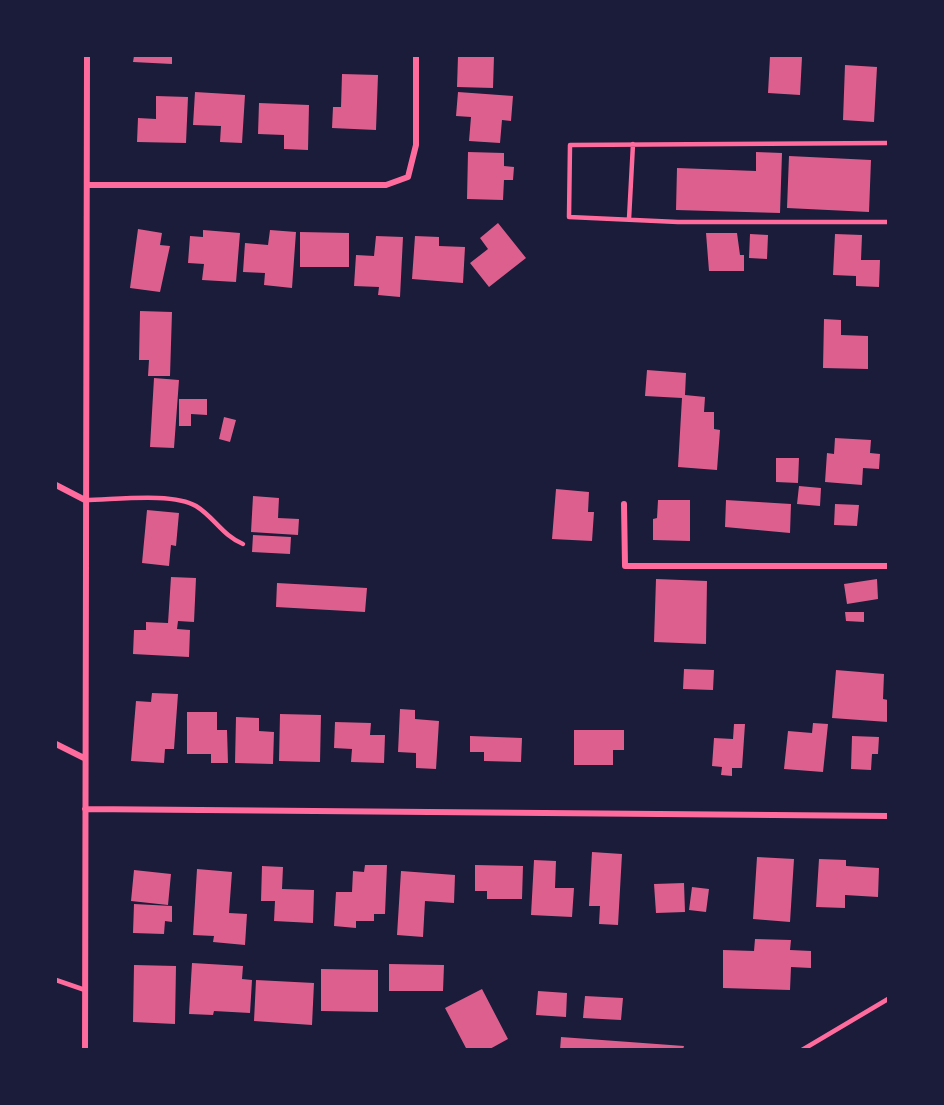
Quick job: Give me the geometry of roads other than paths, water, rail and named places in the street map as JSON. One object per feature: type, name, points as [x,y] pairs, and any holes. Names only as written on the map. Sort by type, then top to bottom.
[{"type":"street","points":[[85,1050],[87,56]]},
{"type":"street","points":[[88,185],[386,185],[408,177],[416,145],[416,56]]},
{"type":"street","points":[[56,485],[85,500]]},
{"type":"street","points":[[624,504],[625,566],[888,566]]},
{"type":"street","points":[[56,744],[84,758]]},
{"type":"street","points":[[86,809],[888,816]]},
{"type":"lane","points":[[888,143],[570,146],[568,217],[888,222]]},
{"type":"lane","points":[[629,219],[633,144]]},
{"type":"lane","points":[[85,500],[171,499],[187,502],[204,513],[219,530],[243,544]]},
{"type":"lane","points":[[56,980],[85,990]]},
{"type":"lane","points":[[802,1050],[888,999]]}]
